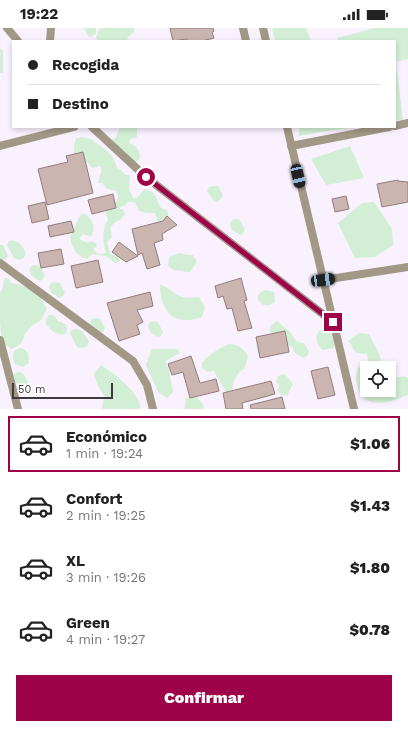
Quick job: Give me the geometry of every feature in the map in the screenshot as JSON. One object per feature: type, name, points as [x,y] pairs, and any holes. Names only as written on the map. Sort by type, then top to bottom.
[{"type":"street","points":[[6,28],[17,40]]},
{"type":"street","points":[[50,40],[51,28]]},
{"type":"street","points":[[243,28],[246,40]]},
{"type":"street","points":[[263,28],[266,40]]},
{"type":"street","points":[[396,126],[408,123]]},
{"type":"street","points":[[0,146],[70,128]]},
{"type":"street","points":[[93,128],[146,177],[333,322]]},
{"type":"street","points":[[287,128],[354,409]]},
{"type":"street","points":[[292,146],[384,128]]},
{"type":"street","points":[[0,263],[133,362],[147,385],[153,409]]},
{"type":"street","points":[[323,280],[408,267]]},
{"type":"street","points":[[0,340],[18,409]]},
{"type":"green space","points":[[84,28],[96,28],[96,34],[90,37],[88,36]]},
{"type":"green space","points":[[100,28],[134,28],[134,32],[128,37],[127,40],[98,40],[96,38]]},
{"type":"green space","points":[[272,28],[306,28],[311,40],[275,40]]},
{"type":"green space","points":[[375,28],[408,28],[408,59],[396,62],[396,40],[338,40],[337,38]]},
{"type":"green space","points":[[0,48],[3,51],[3,73],[0,73]]},
{"type":"green space","points":[[396,64],[403,120],[396,120]]},
{"type":"green space","points":[[120,128],[137,128],[137,137],[131,139],[129,143],[138,149],[140,158],[135,163],[111,140],[116,137]]},
{"type":"green space","points":[[299,128],[350,128],[320,132],[299,136]]},
{"type":"green space","points":[[81,137],[91,139],[103,148],[112,156],[117,168],[126,175],[130,175],[129,190],[134,199],[139,196],[144,189],[148,190],[156,196],[161,208],[167,210],[168,220],[165,223],[158,222],[155,213],[139,211],[135,202],[128,202],[119,209],[123,209],[125,214],[110,228],[112,237],[107,242],[110,253],[120,259],[119,262],[115,263],[106,256],[92,254],[87,259],[83,258],[76,252],[71,242],[70,238],[79,217],[81,214],[86,214],[93,224],[93,233],[91,237],[83,234],[79,239],[88,243],[91,241],[96,243],[97,247],[93,248],[98,254],[106,253],[103,236],[104,228],[108,220],[106,214],[107,207],[117,201],[118,196],[116,191],[107,189],[102,183],[98,183],[101,172],[100,166],[92,168],[88,163],[79,162],[75,154],[74,145],[76,139]]},
{"type":"green space","points":[[350,146],[364,178],[326,185],[311,159]]},
{"type":"green space","points":[[218,186],[223,196],[217,202],[213,200],[207,191],[209,187]]},
{"type":"green space","points":[[374,202],[392,229],[393,245],[375,257],[355,258],[338,223],[362,203]]},
{"type":"green space","points":[[232,220],[240,220],[245,230],[243,234],[240,235],[232,230],[230,224]]},
{"type":"green space","points":[[9,241],[15,241],[21,245],[26,253],[24,258],[19,260],[14,258],[7,245]]},
{"type":"green space","points":[[0,245],[3,245],[8,255],[6,259],[3,260],[0,259]]},
{"type":"green space","points":[[179,253],[193,255],[197,262],[190,272],[174,270],[168,266],[169,257]]},
{"type":"green space","points":[[31,266],[40,266],[45,276],[42,280],[39,281],[32,276],[29,270]]},
{"type":"green space","points":[[5,278],[9,279],[11,283],[33,290],[40,297],[47,309],[41,320],[32,326],[25,334],[21,344],[12,349],[2,343],[0,293]]},
{"type":"green space","points":[[51,283],[60,283],[65,293],[62,297],[59,298],[52,293],[49,287]]},
{"type":"green space","points":[[160,284],[181,297],[199,297],[205,307],[202,317],[192,320],[184,320],[170,315],[163,302]]},
{"type":"green space","points":[[267,290],[274,292],[275,302],[266,306],[258,300],[258,295],[262,291]]},
{"type":"green space","points":[[49,315],[53,315],[59,322],[66,325],[67,329],[65,334],[56,333],[46,324],[46,319]]},
{"type":"green space","points":[[92,319],[100,319],[105,328],[100,334],[92,328],[90,323]]},
{"type":"green space","points":[[277,321],[291,333],[297,342],[304,343],[309,351],[308,355],[303,358],[295,353],[292,347],[275,338],[270,331],[271,325]]},
{"type":"green space","points":[[150,322],[158,322],[163,332],[161,336],[158,337],[150,332],[148,326]]},
{"type":"green space","points":[[329,328],[334,341],[334,348],[322,350],[316,338],[319,331]]},
{"type":"green space","points":[[77,329],[82,331],[89,341],[87,347],[77,347],[70,333],[72,330]]},
{"type":"green space","points":[[359,333],[369,334],[381,361],[368,361],[367,354],[356,353],[348,341]]},
{"type":"green space","points":[[231,344],[245,351],[248,357],[244,369],[239,372],[235,379],[231,392],[226,392],[214,371],[208,372],[202,368],[202,363],[215,351]]},
{"type":"green space","points":[[20,348],[24,349],[28,353],[29,363],[23,367],[15,364],[13,358],[15,350]]},
{"type":"green space","points":[[152,349],[177,349],[180,353],[167,360],[166,364],[169,370],[173,392],[167,398],[158,392],[146,365]]},
{"type":"green space","points":[[101,365],[126,384],[137,397],[140,403],[140,409],[102,409],[104,396],[98,386],[94,374]]},
{"type":"green space","points":[[360,367],[360,392],[356,382],[358,368]]},
{"type":"green space","points":[[15,373],[23,373],[28,382],[23,388],[15,382],[13,377]]},
{"type":"green space","points":[[285,374],[293,384],[287,396],[280,394],[277,390],[280,386],[276,382],[278,376]]},
{"type":"green space","points":[[403,376],[408,378],[408,395],[380,403],[363,397],[396,397],[396,378]]},
{"type":"green space","points":[[193,396],[202,403],[204,409],[185,409],[186,398]]},
{"type":"building","points":[[170,28],[213,28],[214,31],[212,32],[214,38],[206,40],[173,40]]},
{"type":"building","points":[[83,152],[93,193],[47,205],[38,169],[68,162],[66,156]]},
{"type":"building","points":[[398,180],[408,182],[408,202],[382,207],[377,184]]},
{"type":"building","points":[[113,194],[116,208],[92,214],[88,200]]},
{"type":"building","points":[[346,196],[349,209],[335,212],[332,199]]},
{"type":"building","points":[[45,202],[49,219],[32,223],[28,206]]},
{"type":"building","points":[[167,216],[177,225],[162,234],[163,240],[154,243],[160,265],[147,269],[142,253],[138,255],[132,229],[163,221]]},
{"type":"building","points":[[71,221],[74,232],[50,237],[48,226]]},
{"type":"building","points":[[119,242],[138,256],[126,262],[112,252]]},
{"type":"building","points":[[61,249],[64,264],[41,268],[38,253]]},
{"type":"building","points":[[98,260],[103,282],[76,288],[71,266]]},
{"type":"building","points":[[241,278],[247,300],[244,301],[252,328],[238,331],[232,308],[227,309],[223,296],[218,298],[215,286]]},
{"type":"building","points":[[150,292],[153,306],[137,310],[143,322],[137,325],[140,334],[119,341],[107,303]]},
{"type":"building","points":[[285,331],[289,352],[260,358],[256,337]]},
{"type":"building","points":[[191,356],[200,383],[216,379],[219,391],[190,398],[183,372],[172,375],[168,364]]},
{"type":"building","points":[[328,367],[335,395],[318,399],[311,371]]},
{"type":"building","points":[[271,381],[275,394],[242,403],[243,409],[226,409],[223,393]]},
{"type":"building","points":[[282,397],[285,409],[251,409],[250,405]]},
{"type":"route","points":[[146,177],[333,322]]}]
